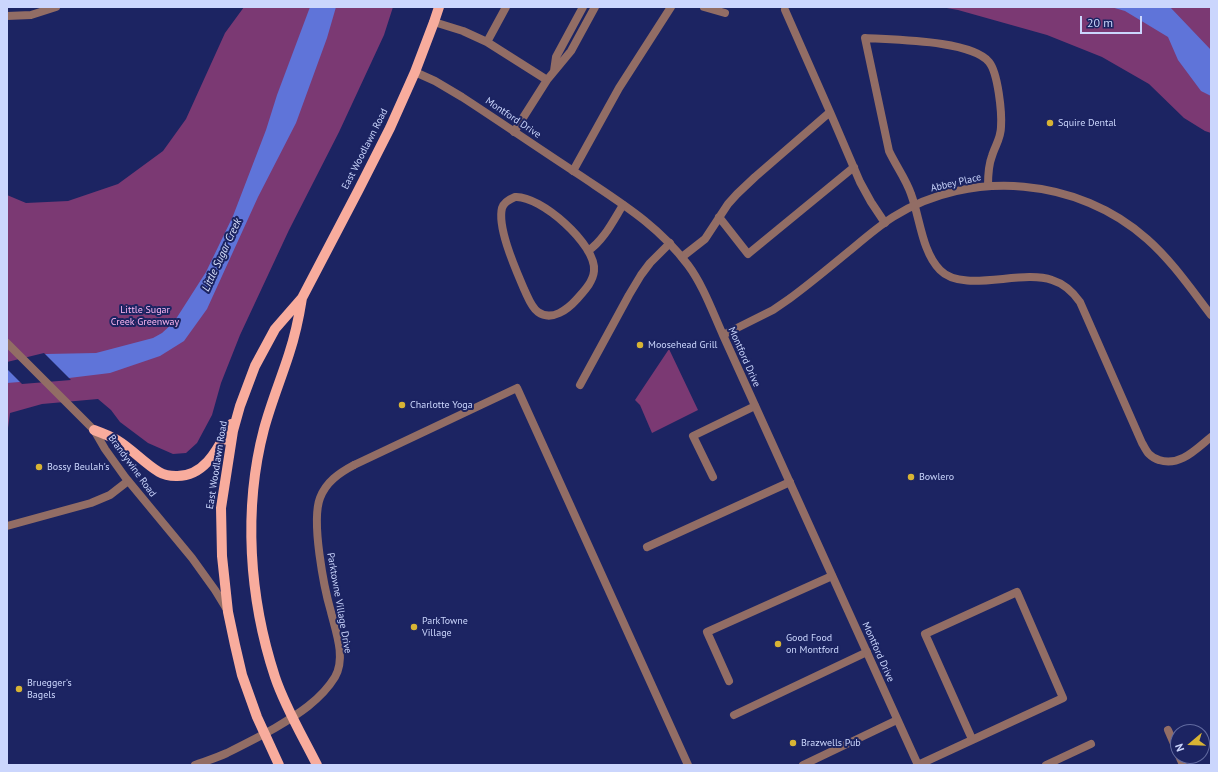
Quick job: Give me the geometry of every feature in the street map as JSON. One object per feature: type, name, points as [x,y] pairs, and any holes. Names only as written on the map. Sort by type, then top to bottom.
[{"type":"main road","name":"East Woodlawn Road","points":[[279,765],[264,734],[242,675],[234,645],[228,612],[222,556],[221,508],[233,431],[240,406],[264,347],[275,329],[302,298],[390,128],[415,72],[439,7]]},
{"type":"main road","name":"East Woodlawn Road","points":[[302,298],[296,330],[264,428],[258,455],[254,484],[252,558],[254,586],[276,678],[293,717],[317,765]]},
{"type":"main road","points":[[94,430],[116,440],[159,472],[171,476],[189,475],[207,462],[220,444],[240,406]]},
{"type":"street","points":[[7,16],[31,15],[56,7]]},
{"type":"street","points":[[487,42],[506,7]]},
{"type":"street","points":[[554,71],[556,57],[583,7]]},
{"type":"street","points":[[514,132],[547,80],[571,51],[595,7]]},
{"type":"street","points":[[573,171],[619,88],[672,7]]},
{"type":"street","points":[[704,7],[725,13]]},
{"type":"street","points":[[785,10],[854,167],[869,198],[885,223]]},
{"type":"street","points":[[434,22],[463,31],[487,42],[547,80]]},
{"type":"street","points":[[988,186],[989,163],[1000,137],[1001,128],[998,86],[993,68],[988,61],[973,51],[954,46],[914,41],[865,38],[889,151],[908,187],[926,245],[935,265],[942,272],[957,280],[967,281],[1032,277],[1052,279],[1069,289],[1084,310],[1142,443],[1149,454],[1155,459],[1162,461],[1169,462],[1182,459],[1211,437]]},
{"type":"street","name":"Montford Drive","points":[[415,72],[435,81],[462,97],[648,222],[670,243],[689,266],[697,279],[723,335],[918,765]]},
{"type":"street","points":[[682,257],[705,239],[728,204],[737,194],[830,112]]},
{"type":"street","points":[[719,217],[748,254],[854,167]]},
{"type":"street","name":"Abbey Place","points":[[723,335],[773,310],[789,299],[893,217],[929,199],[947,193],[988,186],[1015,186],[1052,191],[1073,197],[1113,214],[1148,239],[1163,254],[1211,315]]},
{"type":"street","points":[[515,197],[528,200],[549,211],[569,228],[588,251],[594,270],[592,278],[585,290],[568,309],[550,316],[540,314],[531,303],[510,256],[501,218],[502,207],[510,199],[515,197]]},
{"type":"street","points":[[588,251],[595,246],[605,234],[623,205]]},
{"type":"street","points":[[580,385],[641,275],[650,263],[670,243]]},
{"type":"street","name":"Brandywine Road","points":[[7,343],[94,430],[105,449],[128,481],[208,578],[228,612]]},
{"type":"street","name":"Parktowne Village Drive","points":[[195,765],[225,754],[293,717],[317,699],[334,678],[338,670],[340,661],[339,649],[323,577],[318,528],[319,500],[327,485],[338,475],[354,466],[517,388],[688,765]]},
{"type":"street","points":[[713,477],[693,436],[755,406]]},
{"type":"street","points":[[7,526],[91,503],[110,495],[128,481]]},
{"type":"street","points":[[647,547],[790,482]]},
{"type":"street","points":[[729,680],[707,632],[832,576]]},
{"type":"street","points":[[918,765],[1064,698],[1017,592],[925,634],[972,739]]},
{"type":"street","points":[[734,716],[867,652]]},
{"type":"street","points":[[803,765],[898,720]]},
{"type":"street","points":[[1168,730],[1170,735]]},
{"type":"street","points":[[1046,765],[1091,744]]},
{"type":"green space","name":"Little Sugar Creek Greenway","points":[[244,7],[393,7],[384,35],[339,132],[289,230],[240,335],[221,383],[212,415],[197,443],[186,453],[173,454],[148,443],[120,422],[111,410],[98,399],[42,404],[10,413],[7,428],[7,195],[26,203],[68,201],[118,184],[163,151],[186,119],[225,33]]},
{"type":"green space","points":[[941,7],[1211,7],[1211,133],[1184,118],[1149,84],[1102,57],[1047,35],[958,10]]},
{"type":"green space","points":[[669,349],[698,410],[652,433],[640,405],[635,400]]},
{"type":"water","name":"Little Sugar Creek","points":[[310,7],[336,7],[327,38],[296,123],[258,197],[207,309],[184,341],[160,356],[110,373],[7,383],[7,364],[46,354],[96,353],[153,338],[162,333],[174,322],[206,272],[233,216],[266,130],[277,95]]},
{"type":"water","points":[[1111,7],[1170,7],[1211,50],[1211,96],[1201,91],[1178,60],[1168,37],[1125,11]]},
{"type":"pier","points":[[44,353],[71,380],[22,384],[7,369],[7,362]]},
{"type":"place","name":"Squire Dental","points":[[1050,123]]},
{"type":"place","name":"Moosehead Grill","points":[[640,345]]},
{"type":"place","name":"Charlotte Yoga","points":[[402,405]]},
{"type":"place","name":"Bossy Beulah's","points":[[39,467]]},
{"type":"place","name":"Bowlero","points":[[911,477]]},
{"type":"place","name":"ParkTowne Village","points":[[414,627]]},
{"type":"place","name":"Good Food on Montford","points":[[778,644]]},
{"type":"place","name":"Bruegger's Bagels","points":[[19,689]]},
{"type":"place","name":"Brazwells Pub","points":[[793,743]]}]
